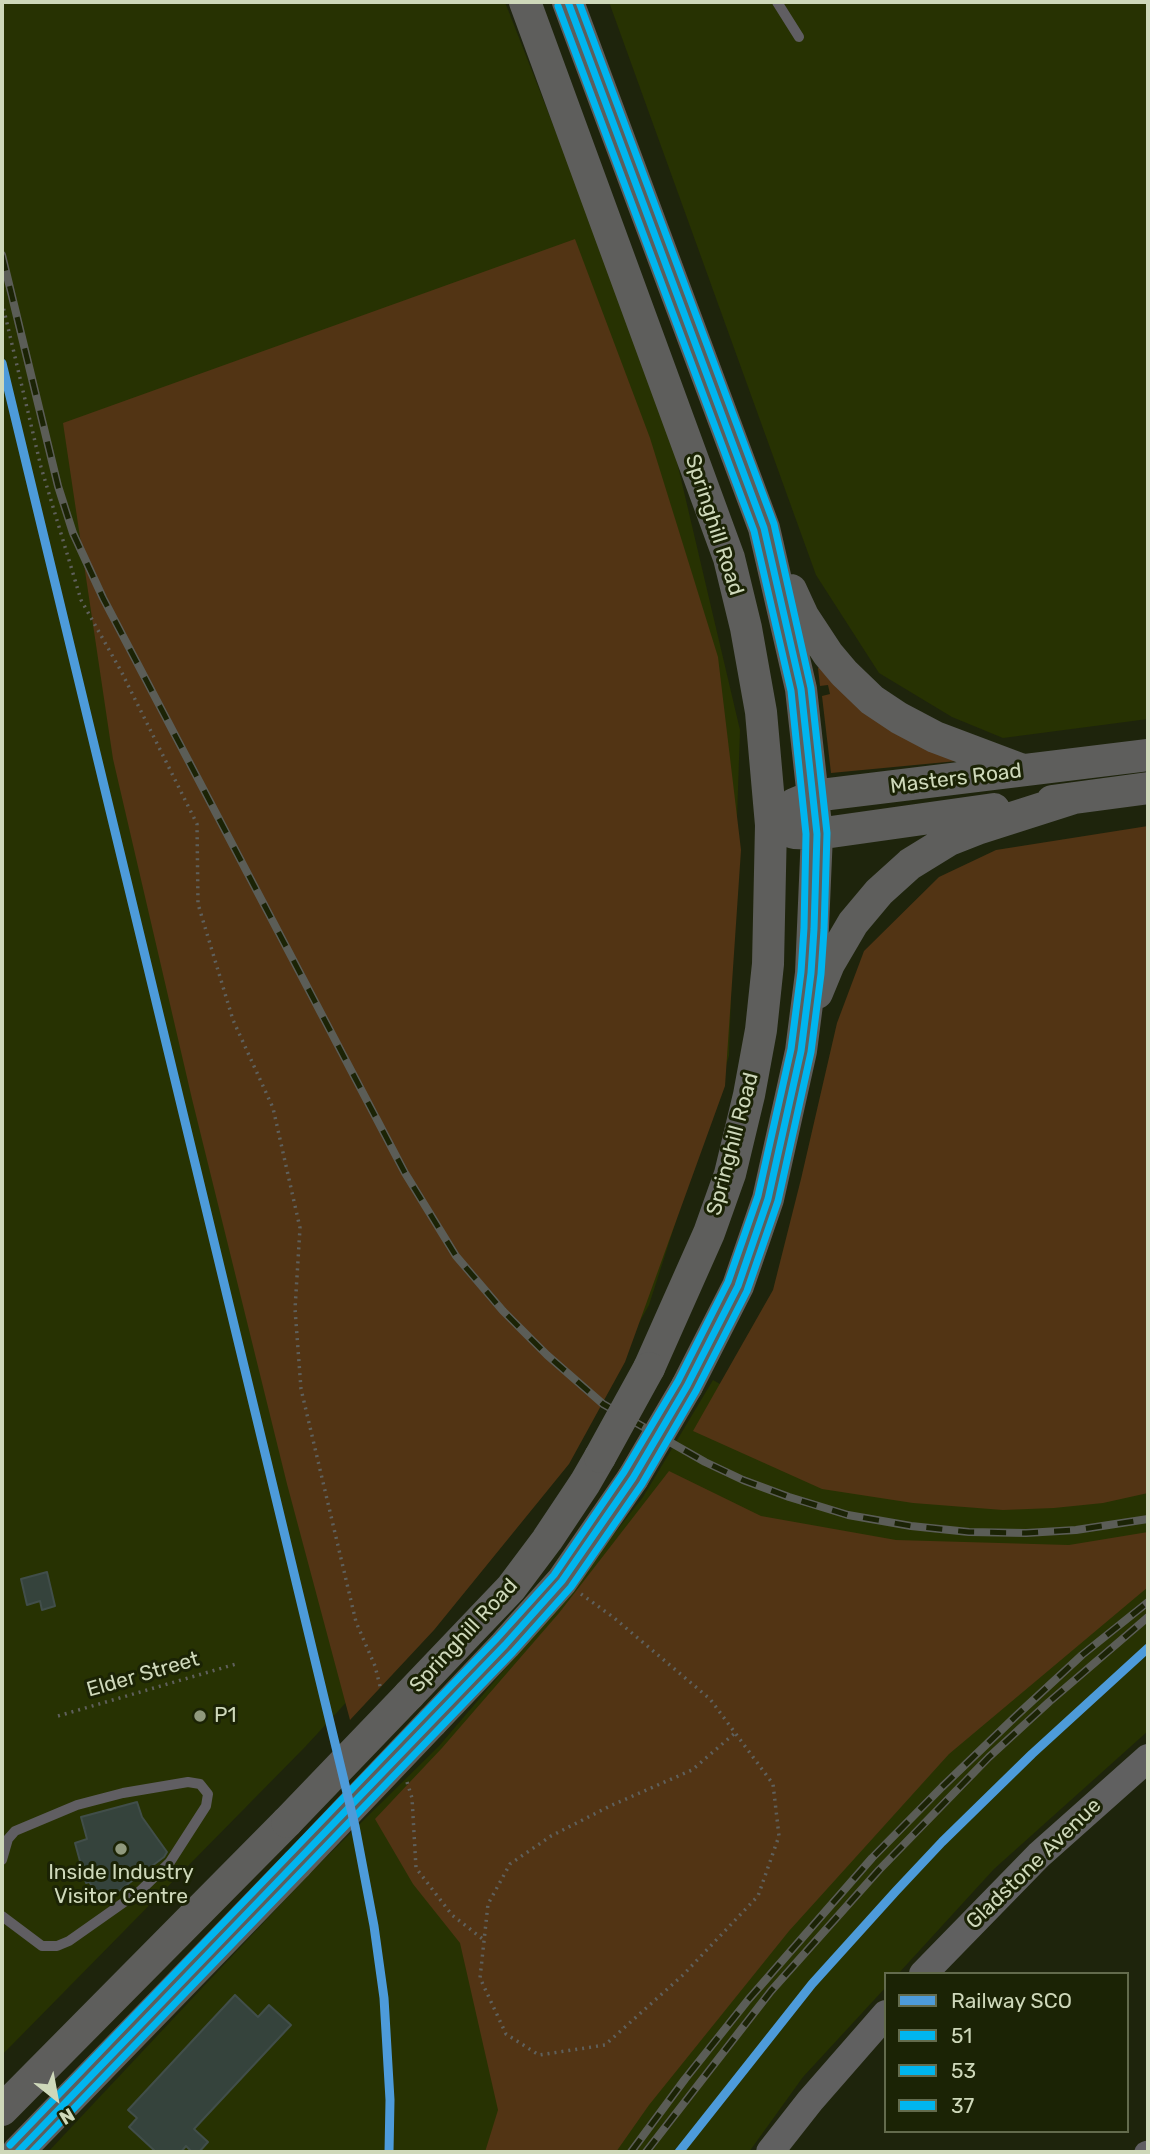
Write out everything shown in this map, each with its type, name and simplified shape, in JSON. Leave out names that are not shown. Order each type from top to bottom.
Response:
[{"type":"main road","name":"Springhill Road","points":[[2,2110],[287,1822],[396,1694],[510,1588],[586,1483],[649,1368],[709,1233],[730,1174],[749,1095],[765,996],[771,823],[760,700],[729,558],[525,2]]},
{"type":"main road","name":"Springhill Road","points":[[18,2152],[297,1864],[505,1645],[562,1581],[633,1478],[687,1386],[738,1286],[768,1199],[802,1051],[811,972],[817,834],[801,689],[764,528],[568,2]]},
{"type":"main road","points":[[764,528],[811,630],[861,691],[891,713],[925,732],[1026,771]]},
{"type":"main road","name":"Masters Road","points":[[1148,755],[813,796],[788,807],[771,823],[794,833],[817,834],[1148,789]]},
{"type":"main road","points":[[802,1051],[818,991],[829,964],[866,907],[895,876],[949,841],[996,822],[1074,798]]},
{"type":"main road","name":"Gladstone Avenue","points":[[925,1972],[1040,1855],[1148,1758]]},
{"type":"main road","points":[[770,2152],[810,2101],[884,2016]]},
{"type":"lane","points":[[777,2],[799,37]]},
{"type":"lane","points":[[2,1860],[8,1839],[15,1830],[77,1805],[123,1793],[188,1782],[200,1784],[207,1791],[206,1806],[170,1862],[140,1891],[78,1936],[62,1945],[42,1946],[2,1916]]},
{"type":"path","points":[[2,302],[41,467],[81,600],[121,671],[197,824],[198,904],[233,1020],[273,1108],[300,1228],[295,1309],[301,1389],[356,1622],[375,1666],[396,1694]]},
{"type":"path","points":[[562,1581],[613,1617],[710,1699],[773,1784],[779,1836],[758,1896],[683,1975],[605,2045],[539,2054],[506,2034],[480,1978],[488,1904],[510,1864],[551,1836],[610,1806],[692,1770],[735,1734]]},
{"type":"path","name":"Elder Street","points":[[58,1716],[236,1664]]},
{"type":"path","points":[[405,1772],[412,1798],[416,1868],[452,1915],[484,1940]]},
{"type":"shaded area","points":[[2,2],[505,2],[665,411],[740,730],[729,1056],[649,1305],[549,1483],[305,1747],[2,2055]]},
{"type":"shaded area","points":[[609,2],[1148,2],[1148,719],[1003,738],[952,717],[879,673],[816,575]]},
{"type":"shaded area","points":[[575,239],[650,438],[718,657],[741,850],[725,1086],[625,1362],[569,1464],[434,1630],[350,1720],[287,1484],[192,1099],[113,759],[63,423]]},
{"type":"shaded area","points":[[822,667],[957,761],[831,773],[822,696],[830,694],[828,685],[820,686],[818,668]]},
{"type":"shaded area","points":[[1148,826],[1148,1493],[1103,1503],[1054,1508],[1003,1510],[913,1503],[822,1489],[693,1431],[773,1290],[837,1023],[864,951],[939,877],[996,850]]},
{"type":"shaded area","points":[[713,1380],[845,1455],[1148,1461],[1148,1731],[994,1869],[900,1972],[884,1972],[884,1989],[803,2077],[749,2152],[48,2152],[311,1872],[439,1746],[544,1623],[643,1497]]},
{"type":"shaded area","points":[[669,1471],[761,1516],[896,1540],[1069,1545],[1148,1532],[1148,1587],[949,1754],[789,1931],[649,2105],[616,2152],[485,2152],[498,2110],[460,1943],[413,1884],[375,1819],[442,1748],[559,1613]]},
{"type":"building","points":[[47,1572],[55,1606],[42,1610],[40,1601],[27,1605],[21,1579]]},
{"type":"building","name":"Inside Industry Visitor Centre","points":[[137,1802],[142,1817],[167,1852],[104,1902],[89,1882],[86,1883],[75,1843],[87,1839],[81,1817]]},
{"type":"building","points":[[235,1995],[258,2017],[269,2005],[291,2025],[194,2129],[208,2142],[199,2152],[192,2152],[186,2146],[181,2152],[156,2152],[129,2127],[137,2118],[128,2110]]},
{"type":"railway","points":[[2,255],[58,486],[73,533],[103,598],[405,1173],[456,1256],[503,1311],[547,1355],[603,1404],[705,1462],[789,1497],[848,1515],[911,1526],[969,1532],[1076,1530],[1148,1519]]},
{"type":"railway","points":[[631,2152],[748,2000],[872,1858],[1016,1716],[1082,1655],[1148,1602]]},
{"type":"railway","points":[[646,2152],[771,1991],[879,1870],[989,1757],[1148,1617]]},
{"type":"rail line","name":"SCO","points":[[2,363],[355,1826],[374,1926],[384,1998],[390,2100],[389,2152]]},
{"type":"rail line","name":"SCO","points":[[679,2152],[812,1984],[896,1891],[1032,1754],[1148,1648]]},
{"type":"transit line","name":"51","points":[[18,2152],[505,1645],[562,1581],[633,1478],[687,1386],[738,1286],[768,1199],[801,1051],[814,929],[817,834],[801,689],[764,528],[568,2]]},
{"type":"transit line","name":"53","points":[[32,2152],[513,1652],[571,1587],[642,1484],[696,1391],[747,1291],[778,1201],[811,1052],[824,930],[827,833],[811,688],[774,524],[579,2]]},
{"type":"transit line","name":"37","points":[[10,2145],[497,1638],[554,1575],[624,1472],[678,1381],[728,1282],[758,1196],[791,1049],[804,928],[806,834],[791,691],[754,531],[558,6]]},
{"type":"place","name":"P1","points":[[200,1716]]},
{"type":"place","name":"Inside Industry Visitor Centre","points":[[121,1849]]}]
